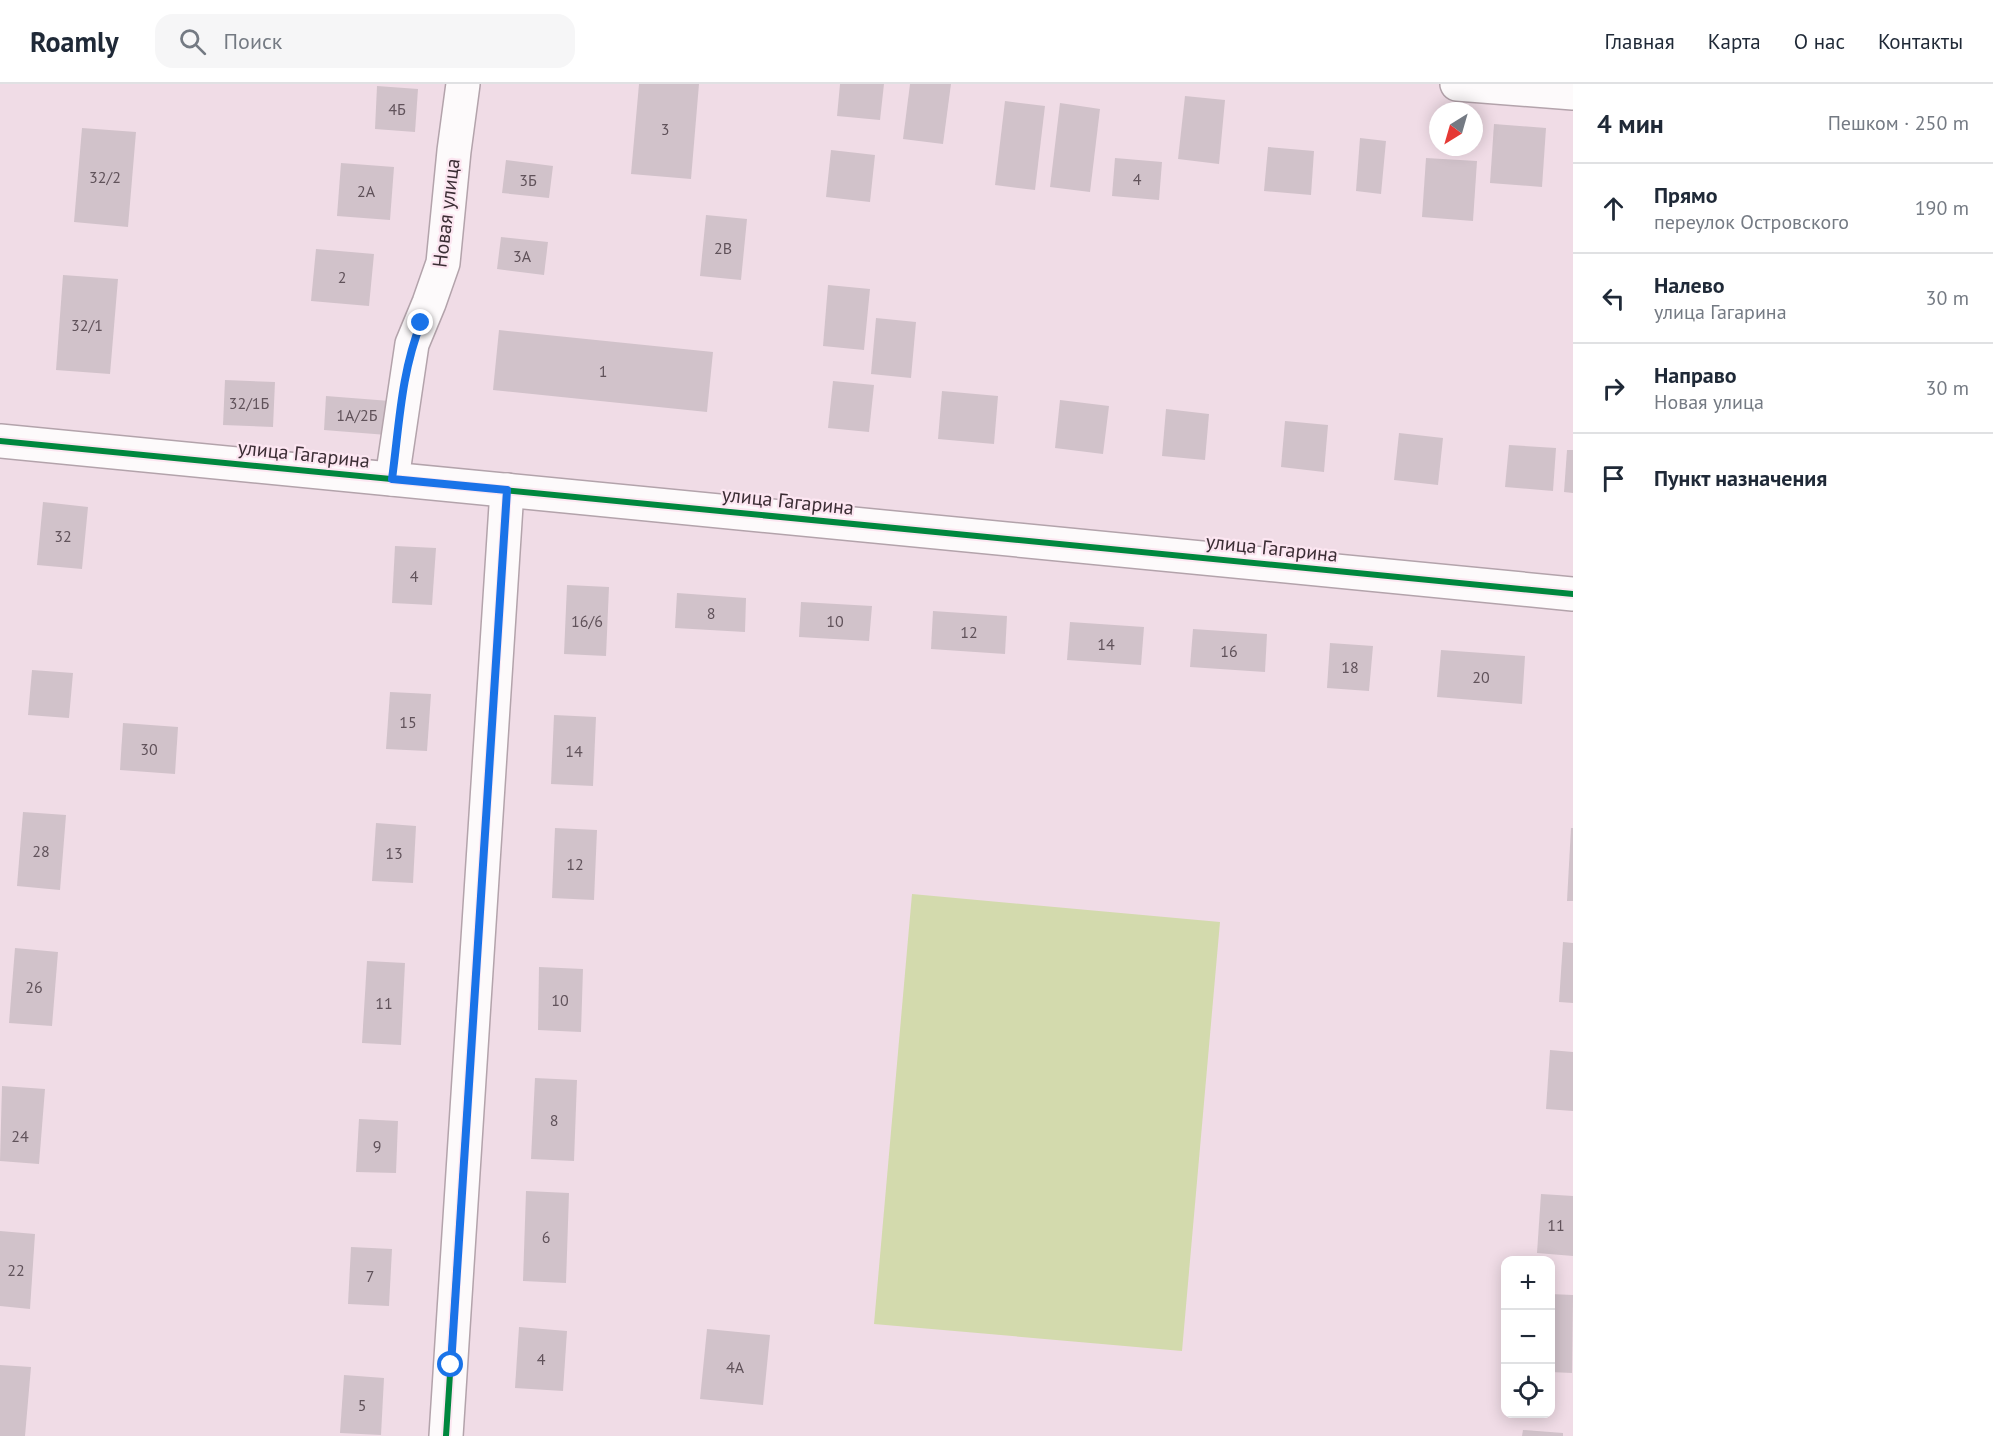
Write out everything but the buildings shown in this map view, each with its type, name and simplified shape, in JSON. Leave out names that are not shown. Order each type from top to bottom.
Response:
[{"type":"street","name":"Новая улица","points":[[392,479],[412,344],[443,263],[463,84]]},
{"type":"street","points":[[1456,84],[1573,93]]},
{"type":"street","name":"улица Гагарина","points":[[0,441],[1573,594]]},
{"type":"street","points":[[446,1436],[507,490]]},
{"type":"green space","points":[[912,894],[1220,922],[1182,1351],[874,1324]]},
{"type":"cycle path","points":[[0,441],[1573,594]]},
{"type":"cycle path","points":[[446,1436],[507,490]]},
{"type":"route","points":[[421,323],[412,344],[405,381],[392,479],[507,490],[451,1365]]}]
